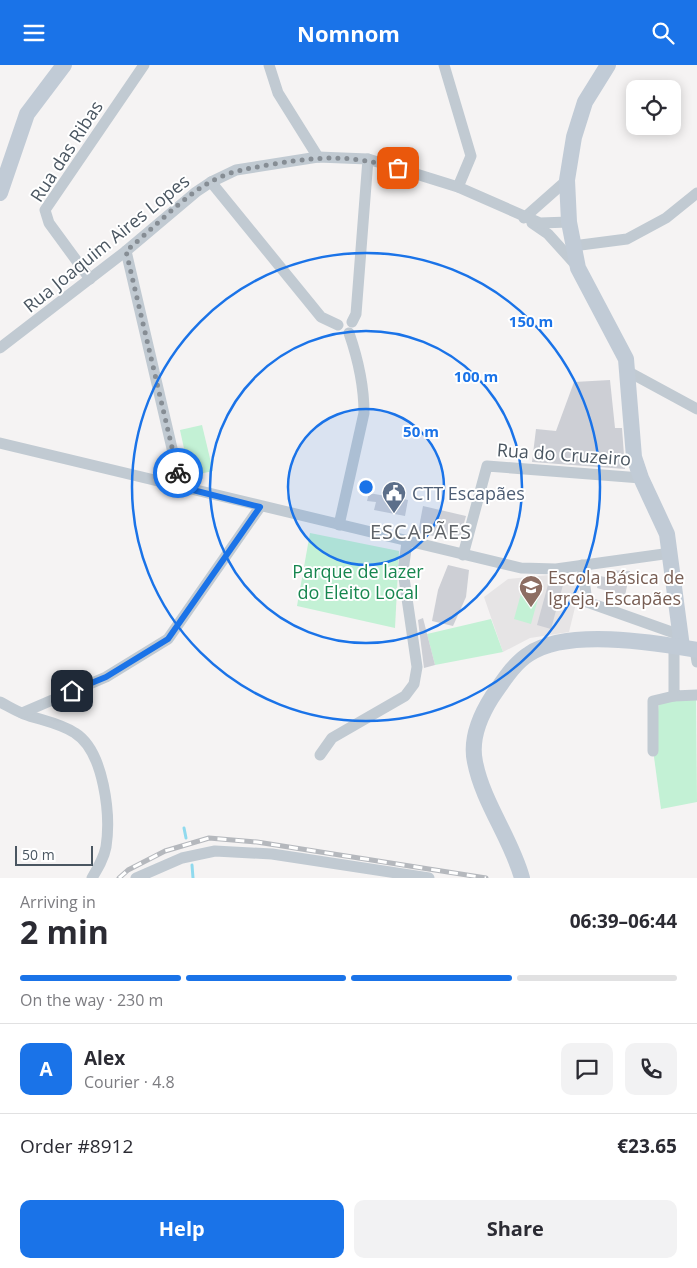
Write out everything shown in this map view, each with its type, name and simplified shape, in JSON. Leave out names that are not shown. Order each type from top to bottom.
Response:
[{"type":"street","points":[[0,193],[27,114],[64,65]]},
{"type":"street","name":"Rua das Ribas","points":[[90,279],[48,223],[45,210],[144,65]]},
{"type":"street","points":[[269,65],[278,93],[318,157]]},
{"type":"street","points":[[444,65],[471,156],[458,187]]},
{"type":"street","points":[[608,65],[585,102],[574,137],[567,180],[569,222],[578,268],[598,309],[616,336],[626,359],[634,457],[641,478],[667,534],[687,648],[674,696]]},
{"type":"street","name":"Rua Joaquim Aires Lopes","points":[[0,348],[126,251],[211,182],[236,170],[318,157],[368,159],[458,187],[524,218]]},
{"type":"street","points":[[351,328],[356,314],[368,159]]},
{"type":"street","points":[[524,218],[567,180]]},
{"type":"street","points":[[211,182],[321,317],[338,325],[345,319],[351,328],[364,398],[364,413],[340,525]]},
{"type":"street","points":[[573,246],[627,239],[666,218],[697,193]]},
{"type":"street","points":[[524,218],[540,223],[569,222]]},
{"type":"street","points":[[524,218],[548,234],[578,268]]},
{"type":"street","points":[[126,251],[181,487]]},
{"type":"street","points":[[627,371],[697,409]]},
{"type":"street","points":[[0,443],[260,507],[521,568],[556,569],[671,553]]},
{"type":"street","name":"Rua do Cruzeiro","points":[[463,555],[487,466],[641,478]]},
{"type":"street","points":[[22,713],[106,677],[168,639],[260,507]]},
{"type":"street","points":[[320,755],[332,738],[405,696],[414,684],[417,667],[404,571],[407,542]]},
{"type":"street","points":[[582,565],[587,602],[687,648]]},
{"type":"street","points":[[522,878],[475,761],[476,730],[490,701],[503,681],[528,654],[555,642],[586,638],[687,648]]},
{"type":"street","points":[[653,751],[652,701],[674,696],[697,695]]},
{"type":"street","points":[[0,702],[22,713],[75,733],[93,754],[102,777],[107,809],[106,846],[102,862],[92,878]]},
{"type":"street","points":[[136,878],[182,858],[225,851],[281,855],[429,878]]},
{"type":"shaded area","name":"Escola Básica de Igreja, Escapães","points":[[559,574],[574,582],[579,591],[569,632],[530,638],[503,652],[484,597],[508,579]]},
{"type":"green space","points":[[202,425],[213,471],[190,476],[180,430]]},
{"type":"green space","name":"Parque de lazer do Eleito Local","points":[[310,533],[399,551],[395,628],[297,606]]},
{"type":"green space","points":[[522,590],[539,595],[531,624],[514,619]]},
{"type":"green space","points":[[491,619],[503,652],[435,665],[427,634]]},
{"type":"green space","points":[[696,699],[697,802],[661,809],[654,757],[659,700]]},
{"type":"building","points":[[610,380],[615,428],[622,428],[625,469],[532,462],[536,429],[556,431],[574,382]]},
{"type":"building","points":[[369,493],[408,500],[405,516],[374,510],[376,502],[367,501]]},
{"type":"building","points":[[423,506],[466,516],[459,541],[418,533]]},
{"type":"building","points":[[448,565],[469,570],[466,597],[453,626],[432,621],[438,590]]},
{"type":"building","points":[[605,570],[630,571],[625,596],[597,588],[600,576],[605,577]]},
{"type":"building","name":"Escola Básica de Igreja, Escapães","points":[[549,581],[563,585],[551,629],[537,625]]},
{"type":"building","points":[[423,618],[435,665],[424,668],[418,620]]},
{"type":"waterway","points":[[184,828],[186,838]]},
{"type":"waterway","points":[[192,865],[193,878]]},
{"type":"railway","points":[[119,878],[128,870],[165,851],[209,838],[257,842],[486,878]]},
{"type":"way so far","points":[[178,473],[126,251],[196,193],[211,182],[236,170],[318,157],[368,159],[398,168]]},
{"type":"place","name":"CTT Escapães","points":[[394,514]]},
{"type":"place","name":"Escola Básica de Igreja, Escapães","points":[[531,608]]},
{"type":"district","name":"ESCAPÃES","points":[[421,531]]},
{"type":"route","points":[[72,691],[106,677],[168,639],[260,507],[181,487],[178,473]]}]
